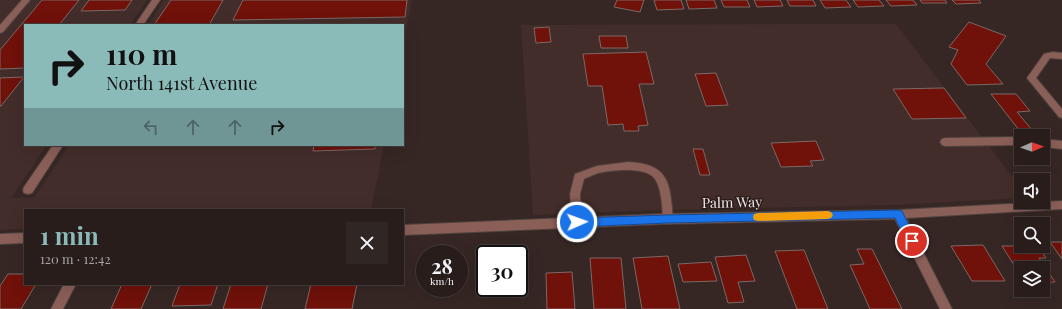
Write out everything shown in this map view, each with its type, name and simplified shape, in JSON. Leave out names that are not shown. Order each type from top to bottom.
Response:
[{"type":"street","points":[[0,30],[26,0]]},
{"type":"street","points":[[140,24],[156,0]]},
{"type":"street","points":[[1062,56],[1047,56],[1031,78],[1062,115]]},
{"type":"street","points":[[945,142],[1014,141]]},
{"type":"street","points":[[1050,144],[1062,145]]},
{"type":"street","points":[[28,190],[57,146]]},
{"type":"street","points":[[577,222],[575,194],[579,177],[599,169],[644,167],[655,172],[665,191],[668,219]]},
{"type":"street","name":"Palm Way","points":[[404,230],[668,219],[898,214],[1062,205]]},
{"type":"street","points":[[898,214],[946,309]]},
{"type":"street","points":[[0,239],[24,238]]},
{"type":"street","points":[[57,309],[69,285]]},
{"type":"shaded area","points":[[0,0],[147,0],[131,24],[24,24],[24,146],[46,146],[11,198],[34,198],[68,146],[384,146],[371,209],[24,209],[24,229],[0,230]]},
{"type":"shaded area","points":[[164,0],[412,0],[404,40],[404,24],[149,24]]},
{"type":"shaded area","points":[[896,24],[1014,179],[1014,198],[894,205],[660,210],[533,215],[521,25]]},
{"type":"building","points":[[42,0],[79,0],[60,24],[24,24],[24,68],[0,69],[0,50]]},
{"type":"building","points":[[89,0],[132,0],[125,10],[81,11]]},
{"type":"building","points":[[171,0],[223,0],[210,24],[155,24]]},
{"type":"building","points":[[243,0],[407,0],[405,17],[233,20]]},
{"type":"building","points":[[617,0],[644,0],[640,12],[614,7]]},
{"type":"building","points":[[654,0],[681,0],[684,9],[657,10]]},
{"type":"building","points":[[686,0],[714,0],[717,8],[689,9]]},
{"type":"building","points":[[721,0],[747,0],[750,7],[724,7]]},
{"type":"building","points":[[754,0],[780,0],[783,6],[757,7]]},
{"type":"building","points":[[787,0],[813,0],[816,6],[790,6]]},
{"type":"building","points":[[820,0],[846,0],[851,7],[825,8]]},
{"type":"building","points":[[853,0],[879,0],[884,6],[858,7]]},
{"type":"building","points":[[886,0],[913,0],[917,5],[891,6]]},
{"type":"building","points":[[920,0],[945,0],[947,3],[922,3]]},
{"type":"building","points":[[952,0],[979,0],[981,3],[956,4]]},
{"type":"building","points":[[969,22],[1006,36],[986,64],[1003,84],[967,85],[951,64],[958,50],[949,47]]},
{"type":"building","points":[[549,27],[551,42],[536,43],[534,28]]},
{"type":"building","points":[[599,36],[626,36],[628,48],[601,48]]},
{"type":"building","points":[[646,52],[654,84],[639,84],[648,125],[638,126],[639,131],[624,131],[623,124],[608,125],[602,86],[588,86],[583,54]]},
{"type":"building","points":[[716,73],[728,105],[706,106],[695,74]]},
{"type":"building","points":[[24,77],[1,106],[0,106],[0,78]]},
{"type":"building","points":[[944,88],[966,118],[912,119],[893,89]]},
{"type":"building","points":[[991,94],[1016,94],[1030,111],[1017,112],[1031,129],[1018,129]]},
{"type":"building","points":[[816,141],[824,160],[810,161],[813,166],[781,167],[771,143]]},
{"type":"building","points":[[314,146],[375,146],[375,149],[313,151]]},
{"type":"building","points":[[693,149],[703,149],[710,175],[700,175]]},
{"type":"building","points":[[1050,242],[1062,242],[1062,259]]},
{"type":"building","points":[[983,245],[1005,281],[972,281],[951,246]]},
{"type":"building","points":[[1002,246],[1014,246],[1014,253],[1043,253],[1046,258],[1039,258],[1041,261],[1014,261],[1014,265]]},
{"type":"building","points":[[857,249],[872,249],[902,309],[870,309],[850,265],[864,264]]},
{"type":"building","points":[[804,250],[828,309],[797,309],[775,251]]},
{"type":"building","points":[[746,255],[755,281],[738,282],[744,302],[728,303],[715,257]]},
{"type":"building","points":[[668,256],[680,309],[642,309],[633,258]]},
{"type":"building","points":[[590,258],[621,258],[626,309],[594,309]]},
{"type":"building","points":[[711,262],[717,281],[683,282],[678,264]]},
{"type":"building","points":[[572,272],[575,309],[547,309],[546,273]]},
{"type":"building","points":[[8,274],[24,274],[24,285],[35,285],[21,309],[0,309],[0,286]]},
{"type":"building","points":[[1050,274],[1055,282],[1050,282]]},
{"type":"building","points":[[122,285],[152,285],[141,309],[111,309]]},
{"type":"building","points":[[180,285],[218,285],[211,305],[172,306]]},
{"type":"building","points":[[231,285],[268,285],[261,309],[223,309]]},
{"type":"building","points":[[311,285],[357,285],[352,309],[305,309]]},
{"type":"slow traffic","points":[[758,217],[828,215]]},
{"type":"route","points":[[577,222],[898,214],[912,241]]}]
